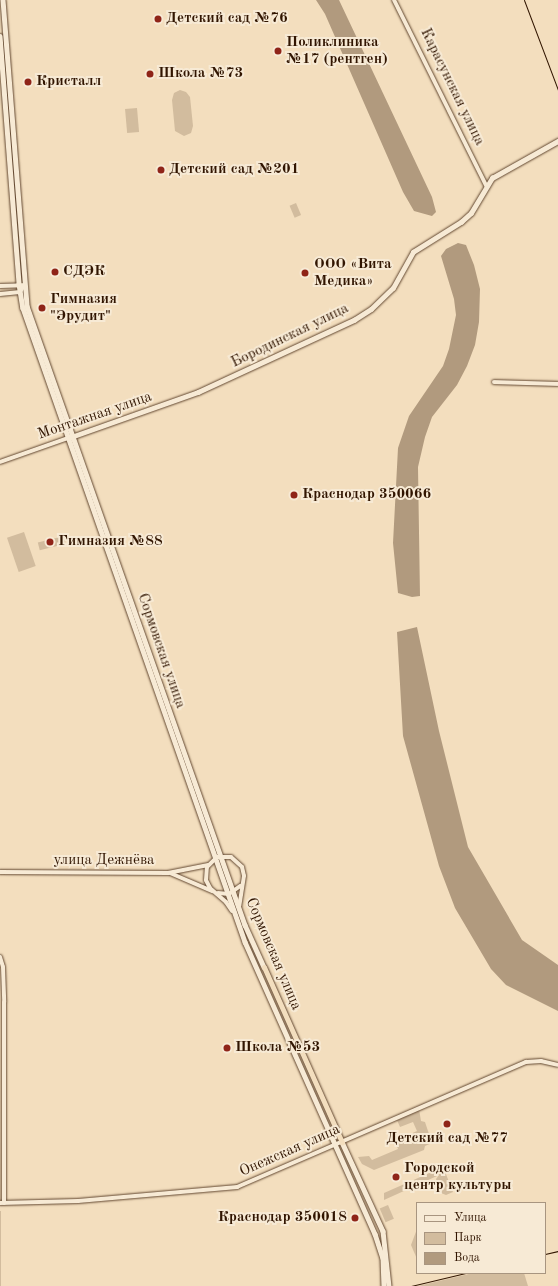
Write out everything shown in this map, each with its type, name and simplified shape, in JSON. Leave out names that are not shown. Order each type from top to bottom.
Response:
[{"type":"highway","name":"Сормовская улица","points":[[264,967],[342,1142]]},
{"type":"main road","name":"Сормовская улица","points":[[2,0],[22,285],[20,292],[219,857],[240,926],[375,1234],[382,1258],[384,1286]]},
{"type":"main road","name":"Сормовская улица","points":[[0,36],[22,285],[27,306],[70,437]]},
{"type":"main road","points":[[486,185],[496,176],[558,141]]},
{"type":"main road","name":"Бородинская улица","points":[[198,392],[322,336],[371,309],[393,288],[413,252],[461,222],[478,204],[486,185]]},
{"type":"main road","name":"Монтажная улица","points":[[70,437],[198,392]]},
{"type":"main road","name":"Сормовская улица","points":[[231,893],[264,967]]},
{"type":"main road","name":"Сормовская улица","points":[[342,1142],[383,1231],[389,1286]]},
{"type":"street","name":"Карасунская улица","points":[[394,0],[486,185]]},
{"type":"street","points":[[0,286],[22,285]]},
{"type":"street","points":[[0,294],[20,292]]},
{"type":"street","points":[[494,382],[558,384]]},
{"type":"street","name":"Монтажная улица","points":[[0,462],[70,437]]},
{"type":"street","points":[[239,908],[241,886],[244,876],[241,865],[231,857],[219,857],[208,865],[206,880],[230,907],[240,926]]},
{"type":"street","name":"улица Дежнёва","points":[[0,872],[168,873],[208,865]]},
{"type":"street","points":[[168,873],[216,892],[231,893],[241,886]]},
{"type":"street","points":[[0,956],[3,967],[4,1002],[2,1203]]},
{"type":"street","name":"Онежская улица","points":[[2,1203],[91,1200],[237,1187],[526,1062],[541,1061],[558,1065]]},
{"type":"green space","points":[[180,90],[186,92],[190,97],[193,126],[191,133],[184,136],[175,131],[172,100],[174,93]]},
{"type":"green space","points":[[137,108],[139,132],[127,133],[125,109]]},
{"type":"green space","points":[[296,203],[301,215],[295,218],[290,206]]},
{"type":"green space","points":[[24,532],[36,566],[19,572],[7,538]]},
{"type":"green space","points":[[64,536],[66,544],[40,550],[38,543]]},
{"type":"green space","points":[[0,1033],[1,1200],[0,1200]]},
{"type":"green space","points":[[419,1109],[421,1121],[425,1122],[432,1143],[425,1146],[424,1150],[374,1170],[362,1164],[358,1157],[369,1156],[372,1160],[398,1149],[395,1142],[397,1140],[417,1131],[413,1122],[400,1127],[397,1120]]},
{"type":"green space","points":[[438,1163],[442,1164],[453,1192],[446,1195],[441,1193],[436,1179],[439,1175],[433,1165]]},
{"type":"green space","points":[[434,1171],[437,1176],[384,1200],[384,1193]]},
{"type":"green space","points":[[388,1205],[394,1219],[386,1222],[380,1209]]},
{"type":"green space","points":[[0,1211],[1,1286],[0,1286]]},
{"type":"green space","points":[[416,1232],[416,1257],[411,1245]]},
{"type":"green space","points":[[469,1274],[524,1274],[528,1286],[418,1286]]},
{"type":"water","points":[[316,0],[339,0],[432,197],[436,212],[432,216],[414,211],[403,192],[325,14]]},
{"type":"water","points":[[458,243],[466,245],[474,265],[480,289],[479,322],[475,345],[467,366],[457,385],[432,417],[425,437],[418,467],[420,596],[412,597],[398,593],[393,543],[398,448],[409,416],[443,366],[449,349],[456,315],[454,299],[441,256],[446,249]]},
{"type":"water","points":[[417,627],[439,731],[468,847],[522,940],[558,965],[558,1011],[506,985],[491,969],[455,908],[439,866],[403,736],[397,632]]},
{"type":"tram line","points":[[524,0],[558,90]]},
{"type":"tram line","points":[[546,1254],[558,1251]]},
{"type":"tram line","points":[[411,1286],[461,1274]]},
{"type":"place","name":"Детский сад №76","points":[[158,19]]},
{"type":"place","name":"Поликлиника №17 (рентген)","points":[[278,51]]},
{"type":"place","name":"Школа №73","points":[[150,74]]},
{"type":"place","name":"Кристалл","points":[[28,82]]},
{"type":"place","name":"Детский сад №201","points":[[161,170]]},
{"type":"place","name":"СДЭК","points":[[55,272]]},
{"type":"place","name":"ООО «Вита Медика»","points":[[305,273]]},
{"type":"place","name":"Гимназия \"Эрудит\"","points":[[42,308]]},
{"type":"place","name":"Краснодар 350066","points":[[294,495]]},
{"type":"place","name":"Гимназия №88","points":[[50,542]]},
{"type":"place","name":"Школа №53","points":[[227,1048]]},
{"type":"place","name":"Детский сад №77","points":[[447,1124]]},
{"type":"place","name":"Городской центр культуры","points":[[396,1177]]},
{"type":"place","name":"Краснодар 350018","points":[[355,1218]]}]
